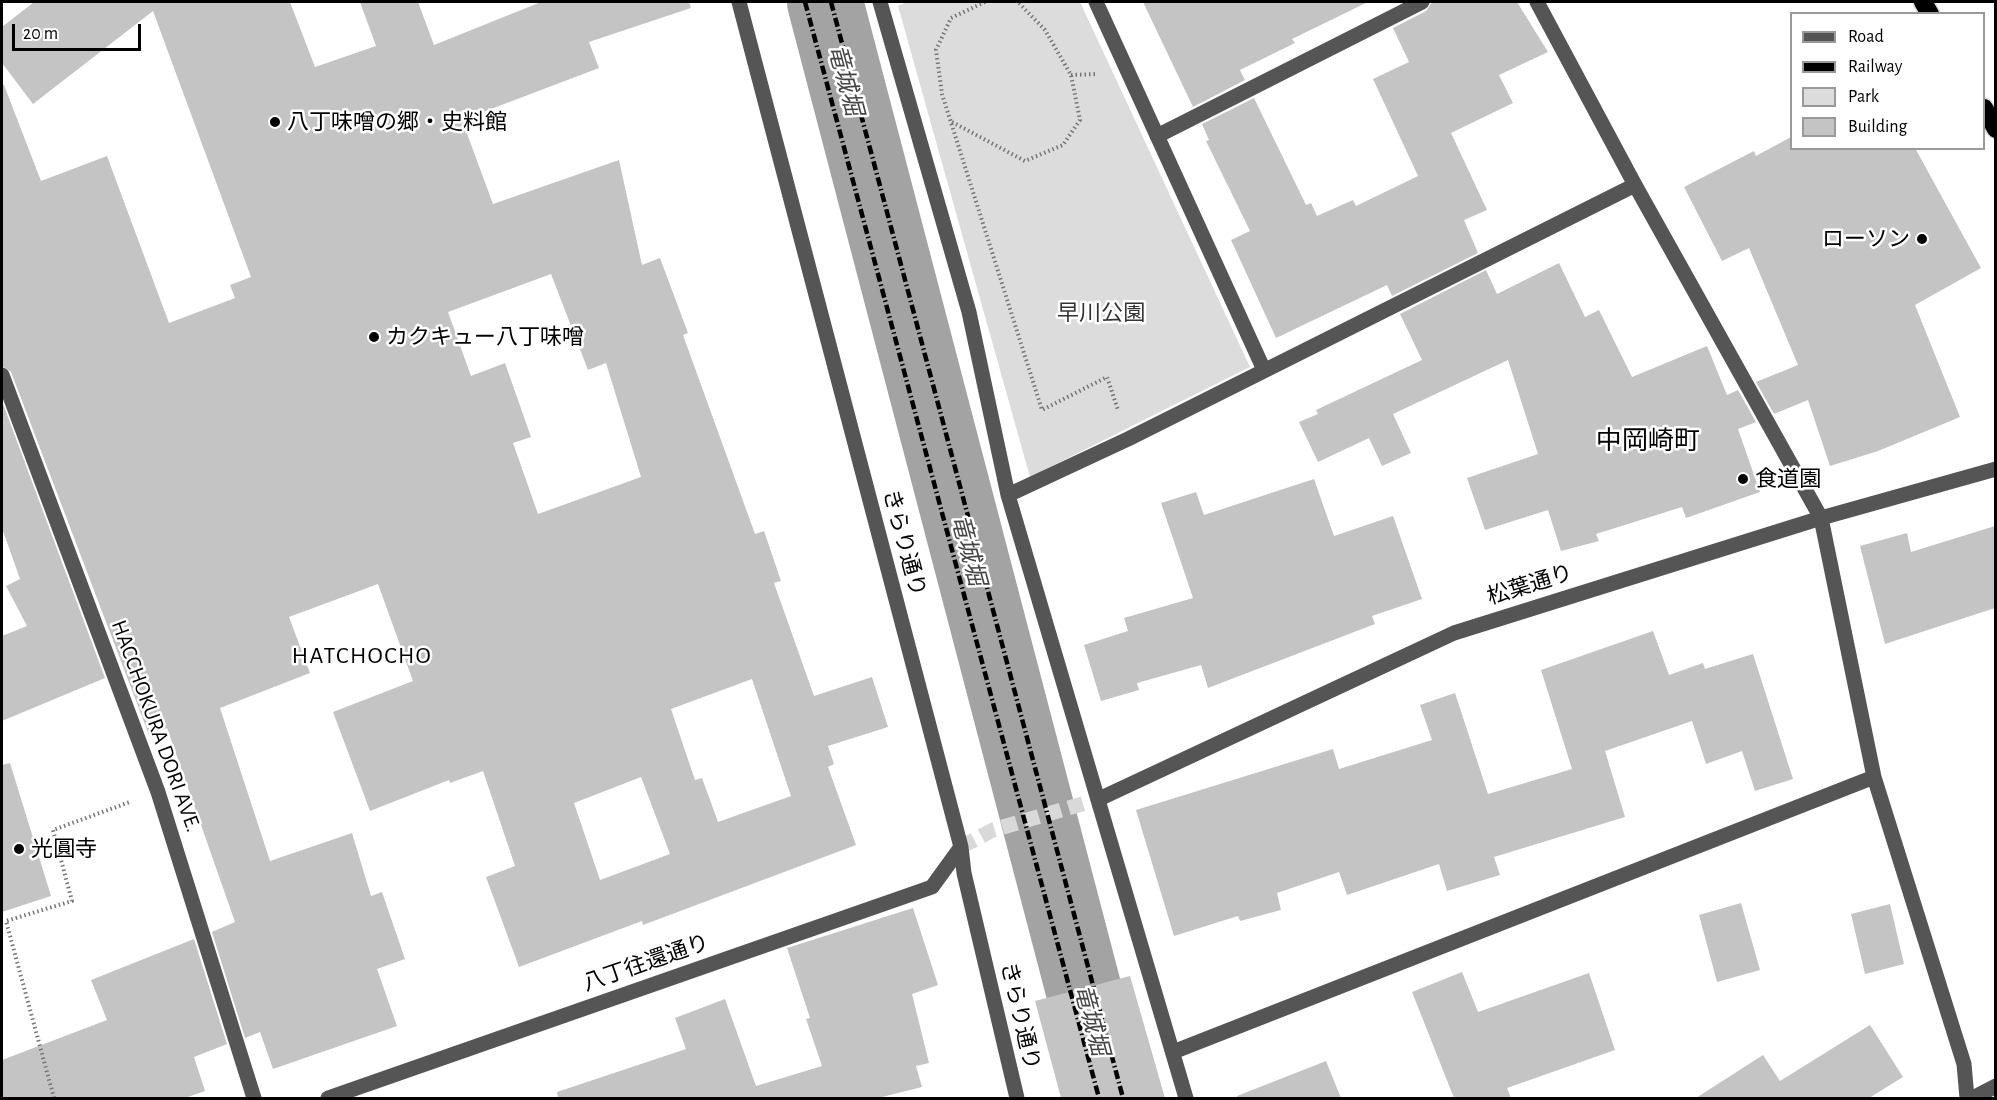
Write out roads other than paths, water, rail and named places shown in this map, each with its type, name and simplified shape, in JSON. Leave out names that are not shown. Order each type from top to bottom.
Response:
[{"type":"highway","points":[[1985,112],[1995,129]]},
{"type":"street","name":"きらり通り","points":[[739,2],[961,847],[964,873],[1017,1098]]},
{"type":"street","points":[[880,2],[969,312],[1008,495],[1186,1098]]},
{"type":"street","points":[[1096,2],[1264,370]]},
{"type":"street","points":[[1157,136],[1422,2]]},
{"type":"street","points":[[1537,2],[1635,185],[1821,518],[1874,777],[1964,1064],[1967,1098]]},
{"type":"street","points":[[1008,495],[1128,439],[1635,185]]},
{"type":"street","name":"HACCHOKURA DORI AVE.","points":[[2,375],[158,792],[254,1098]]},
{"type":"street","name":"松葉通り","points":[[1099,799],[1454,633],[1821,518],[1995,469]]},
{"type":"street","points":[[1173,1052],[1874,777]]},
{"type":"street","name":"八丁往還通り","points":[[328,1098],[932,887],[961,847]]},
{"type":"street","points":[[1973,1098],[1995,1086]]},
{"type":"waterway","name":"竜城堀","points":[[825,2],[1112,1098]]},
{"type":"tunnel","points":[[961,847],[993,830],[1099,799]]},
{"type":"railway","points":[[805,2],[1099,1098]]},
{"type":"railway","points":[[831,2],[1123,1098]]},
{"type":"place","name":"八丁味噌の郷・史料館","points":[[275,122]]},
{"type":"place","name":"ローソン","points":[[1922,239]]},
{"type":"place","name":"カクキュー八丁味噌","points":[[374,337]]},
{"type":"place","name":"食道園","points":[[1743,479]]},
{"type":"place","name":"光圓寺","points":[[19,849]]},
{"type":"district","name":"中岡崎町","points":[[1648,441]]},
{"type":"district","name":"HATCHOCHO","points":[[362,656]]},
{"type":"park label","name":"早川公園","points":[[1101,313]]}]
